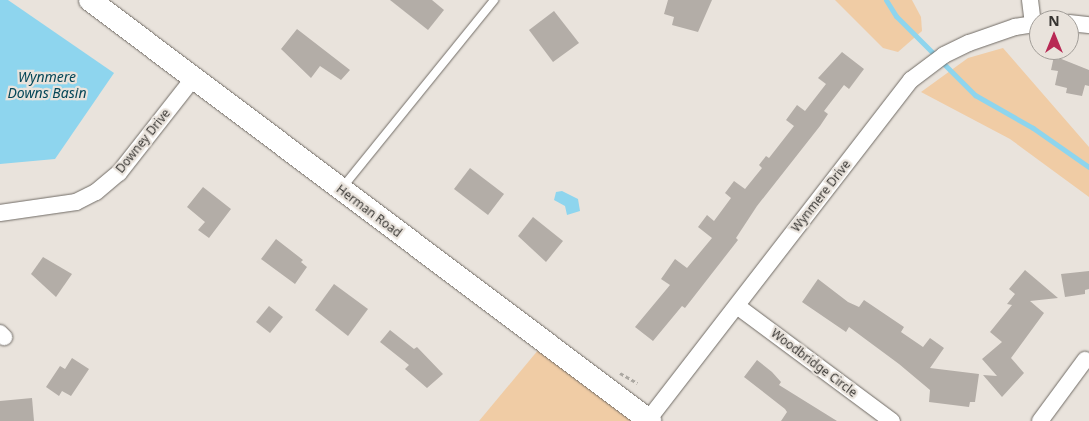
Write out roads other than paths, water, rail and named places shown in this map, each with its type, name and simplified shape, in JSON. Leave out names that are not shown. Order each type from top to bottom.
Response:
[{"type":"street","name":"Herman Road","points":[[90,0],[192,80],[649,420]]},
{"type":"street","name":"Wynmere Drive","points":[[649,420],[906,86],[938,58],[982,38],[1029,25]]},
{"type":"street","name":"Downey Drive","points":[[0,213],[76,202],[96,192],[119,173],[192,80]]},
{"type":"street","name":"Woodbridge Circle","points":[[737,306],[892,421]]},
{"type":"street","points":[[1040,421],[1085,360]]},
{"type":"lane","points":[[341,190],[494,0]]},
{"type":"water","name":"Wynmere Downs Basin","points":[[0,0],[8,0],[114,73],[55,159],[0,164]]},
{"type":"water","points":[[562,191],[578,199],[580,211],[567,215],[565,206],[554,200],[556,192]]},
{"type":"waterway","points":[[886,0],[896,16],[975,95],[1033,128],[1089,167]]}]
